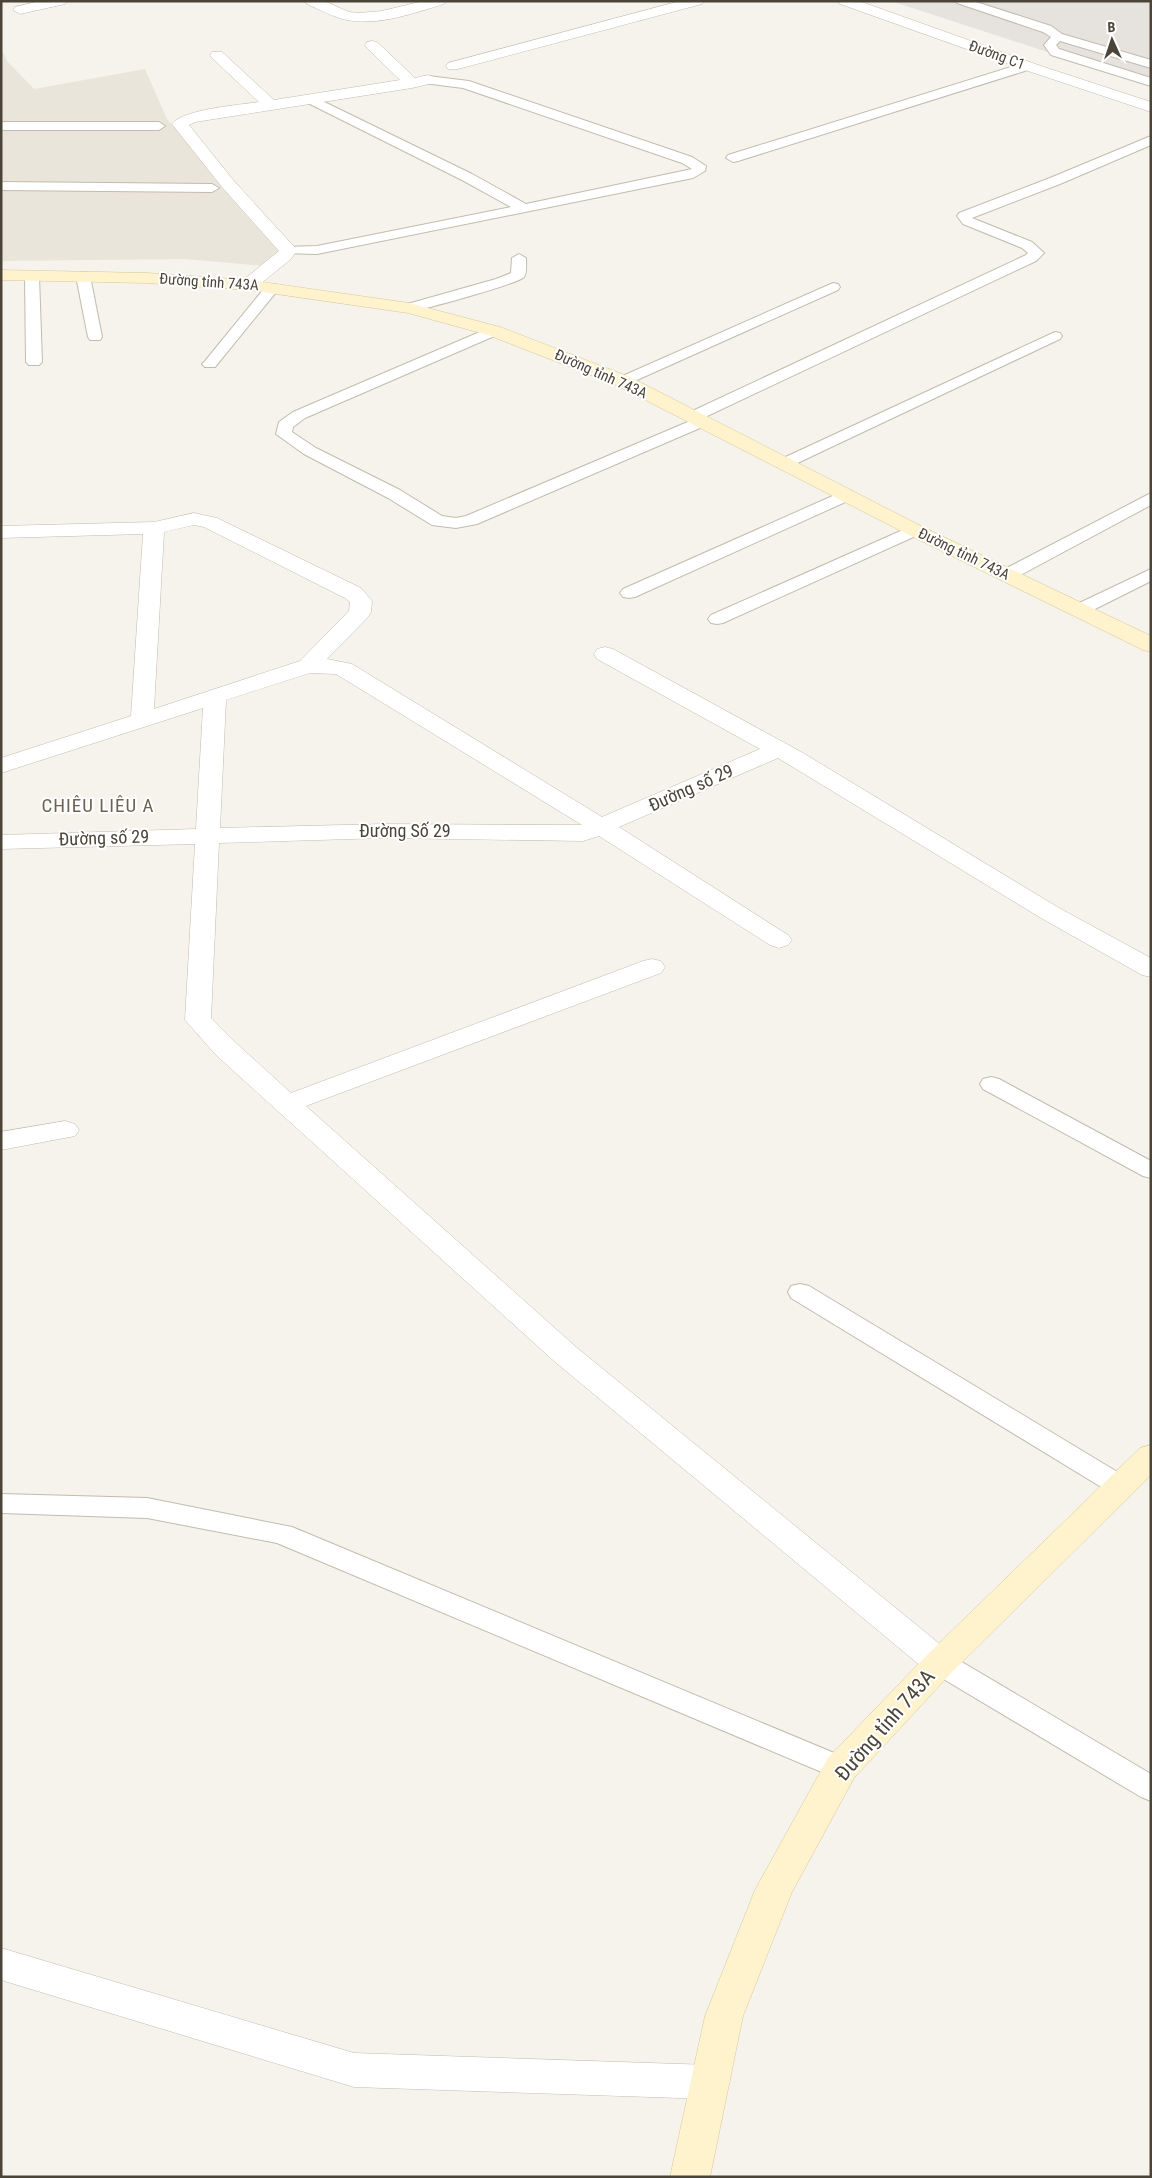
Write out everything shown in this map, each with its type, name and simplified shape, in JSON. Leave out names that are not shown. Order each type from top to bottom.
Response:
[{"type":"main road","name":"Đường tỉnh 743A","points":[[1,275],[156,278],[248,285],[410,308],[494,331],[623,381],[914,530],[1151,645]]},
{"type":"main road","name":"Đường tỉnh 743A","points":[[690,2177],[724,2016],[774,1890],[841,1768],[940,1663],[1151,1456]]},
{"type":"street","points":[[20,10],[60,1]]},
{"type":"street","points":[[312,1],[347,16],[364,17],[387,15],[438,1]]},
{"type":"street","points":[[453,66],[697,1]]},
{"type":"street","name":"Đường C1","points":[[845,1],[1027,66],[1151,107]]},
{"type":"street","points":[[372,45],[412,84]]},
{"type":"street","points":[[217,55],[272,106]]},
{"type":"street","points":[[248,285],[285,255],[288,250],[228,184],[180,124],[191,118],[428,80]]},
{"type":"street","points":[[206,100],[215,114]]},
{"type":"street","points":[[1,532],[154,528],[194,519],[210,522],[357,597],[361,601],[360,612],[308,666]]},
{"type":"street","points":[[142,721],[154,528]]},
{"type":"street","points":[[605,654],[779,749],[1050,913],[1151,969]]},
{"type":"street","points":[[1,766],[308,666],[331,666],[344,669],[602,827],[779,940]]},
{"type":"street","points":[[215,695],[198,1020],[226,1049],[565,1354],[940,1663]]},
{"type":"street","name":"Đường số 29","points":[[602,827],[779,749]]},
{"type":"street","name":"Đường Số 29","points":[[208,835],[454,831],[570,835],[583,834],[602,827]]},
{"type":"street","name":"Đường số 29","points":[[1,842],[208,835]]},
{"type":"street","points":[[288,1104],[652,966]]},
{"type":"street","points":[[1,1141],[65,1130]]},
{"type":"street","points":[[1,1964],[354,2070],[710,2082]]},
{"type":"lane","points":[[961,1],[1047,29],[1058,37],[1151,64]]},
{"type":"lane","points":[[1058,37],[1050,45],[1055,52],[1151,82]]},
{"type":"lane","points":[[733,158],[1027,66]]},
{"type":"lane","points":[[288,250],[317,250],[693,174],[698,171],[699,166],[687,160],[465,84],[428,80]]},
{"type":"lane","points":[[310,99],[467,177],[524,209]]},
{"type":"lane","points":[[1,126],[159,126]]},
{"type":"lane","points":[[494,331],[299,415],[285,425],[284,434],[310,451],[394,494],[438,521],[456,523],[471,520],[697,420],[1031,258],[1037,253],[1027,245],[968,221],[964,216],[1151,140]]},
{"type":"lane","points":[[1,186],[212,188]]},
{"type":"lane","points":[[410,308],[501,282],[518,275],[519,258]]},
{"type":"lane","points":[[32,276],[34,362]]},
{"type":"lane","points":[[83,276],[95,337]]},
{"type":"lane","points":[[623,381],[833,287]]},
{"type":"lane","points":[[210,364],[272,288]]},
{"type":"lane","points":[[784,464],[1055,336]]},
{"type":"lane","points":[[629,593],[846,495]]},
{"type":"lane","points":[[1007,575],[1151,498]]},
{"type":"lane","points":[[717,620],[914,530]]},
{"type":"lane","points":[[1079,610],[1151,574]]},
{"type":"lane","points":[[991,1084],[1151,1171]]},
{"type":"lane","points":[[800,1292],[1120,1486]]},
{"type":"lane","points":[[1,1503],[147,1508],[282,1534],[841,1768]]},
{"type":"lane","points":[[940,1663],[1151,1789]]},
{"type":"shaded area","points":[[891,1],[1151,1],[1151,86]]},
{"type":"shaded area","points":[[1,49],[8,62],[34,89],[145,69],[167,119],[282,252],[266,266],[185,259],[1,261]]},
{"type":"district","name":"CHIÊU LIÊU A","points":[[98,805]]}]
